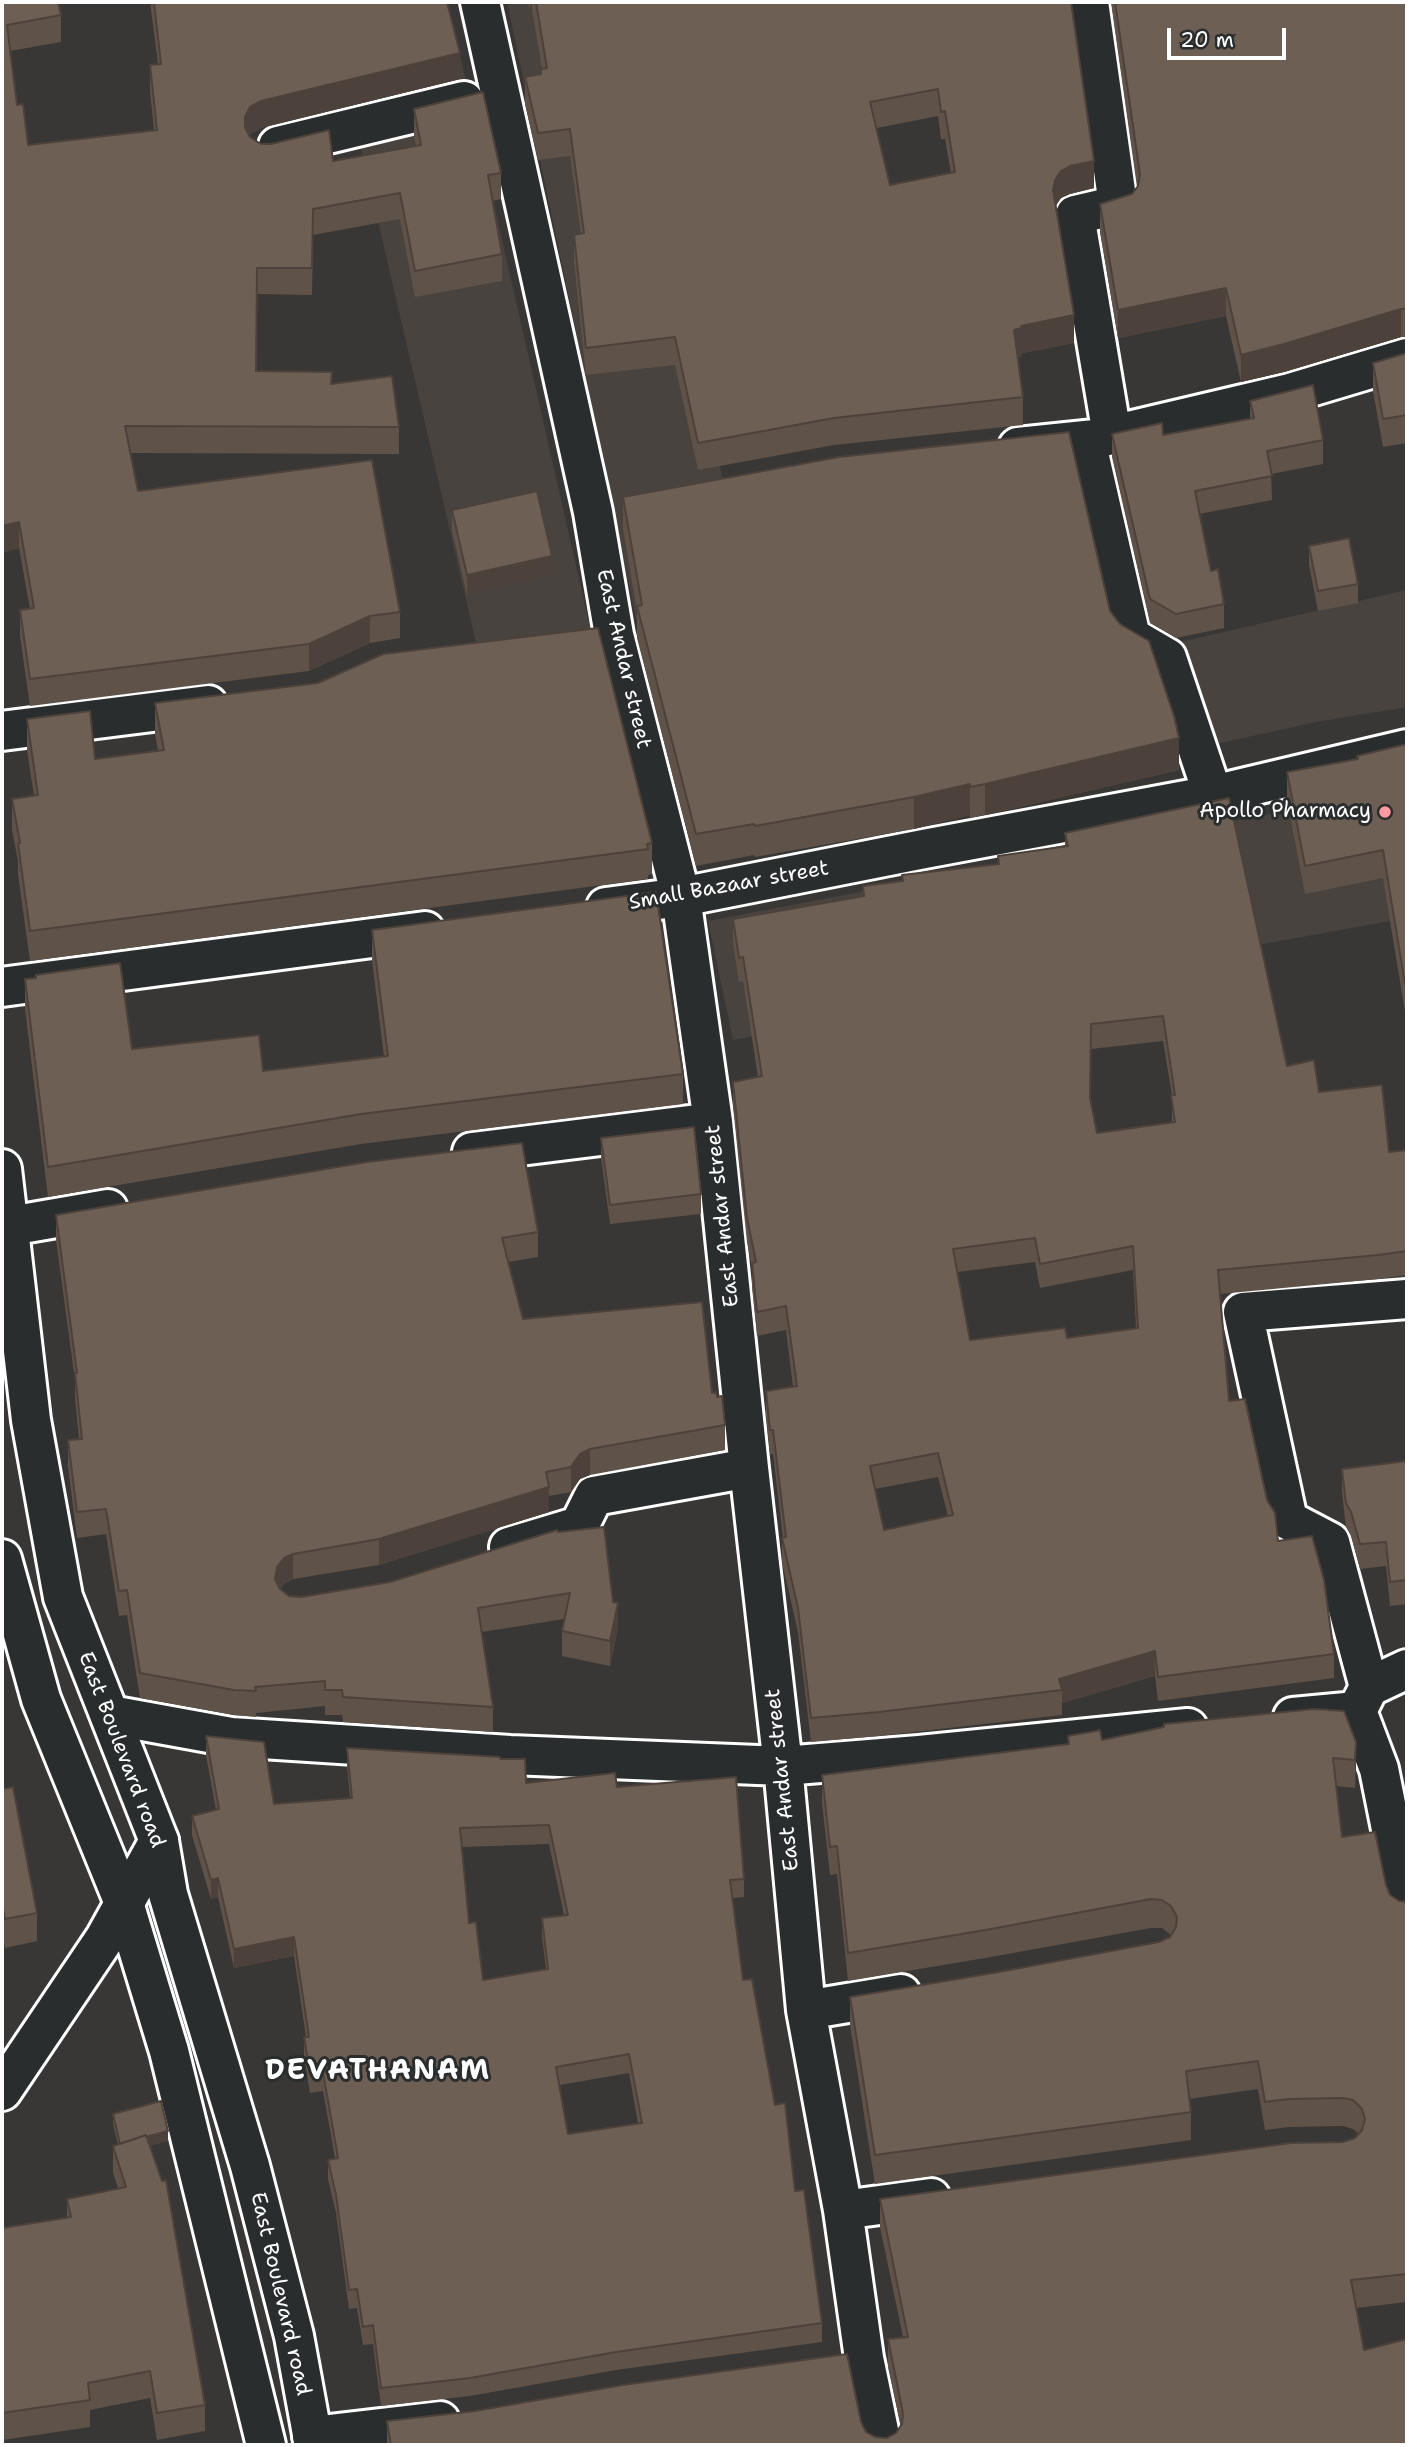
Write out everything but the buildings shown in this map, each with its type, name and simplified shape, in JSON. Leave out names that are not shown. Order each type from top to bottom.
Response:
[{"type":"street","name":"East Andar street","points":[[480,2],[593,512],[600,637],[681,897],[713,1122],[783,1766],[806,2010],[843,2210],[864,2358],[882,2445]]},
{"type":"street","points":[[1089,2],[1118,205],[1075,215],[1099,438],[1131,637],[1167,657],[1213,795]]},
{"type":"street","points":[[267,149],[500,92]]},
{"type":"street","points":[[987,451],[1099,438],[1290,393],[1407,358]]},
{"type":"street","points":[[593,512],[633,505]]},
{"type":"street","points":[[2,731],[247,701]]},
{"type":"street","name":"Small Bazaar street","points":[[570,912],[681,897],[1213,795],[1407,749]]},
{"type":"street","points":[[2,988],[459,927]]},
{"type":"street","points":[[444,1156],[713,1122]]},
{"type":"street","name":"East Boulevard road","points":[[2,1169],[31,1420],[63,1597],[159,1841],[168,1894],[250,2166],[291,2322],[313,2441]]},
{"type":"street","points":[[10,1226],[146,1203]]},
{"type":"street","points":[[1407,1299],[1243,1312],[1288,1520],[1330,1542],[1407,1909]]},
{"type":"street","points":[[475,1557],[579,1526],[594,1496],[749,1468]]},
{"type":"street","points":[[2,1559],[41,1699],[124,1903],[169,2051],[266,2445]]},
{"type":"street","points":[[1262,1720],[1363,1699],[1407,1670]]},
{"type":"street","points":[[110,1715],[231,1737],[510,1755],[783,1766],[1222,1724]]},
{"type":"street","points":[[2,2091],[106,1938],[159,1841]]},
{"type":"street","points":[[806,2010],[941,1988]]},
{"type":"street","points":[[843,2210],[965,2193]]},
{"type":"street","points":[[824,2364],[864,2358]]},
{"type":"street","points":[[313,2441],[473,2417]]},
{"type":"shaded area","points":[[327,2],[448,2],[646,874],[531,879]]},
{"type":"shaded area","points":[[507,2],[617,2],[779,734],[1407,590],[1407,707],[1316,722],[702,857],[666,761]]},
{"type":"shaded area","points":[[1407,788],[1407,918],[733,1040],[708,921]]},
{"type":"place","name":"Apollo Pharmacy","points":[[1385,812]]},
{"type":"district","name":"DEVATHANAM","points":[[378,2072]]}]
